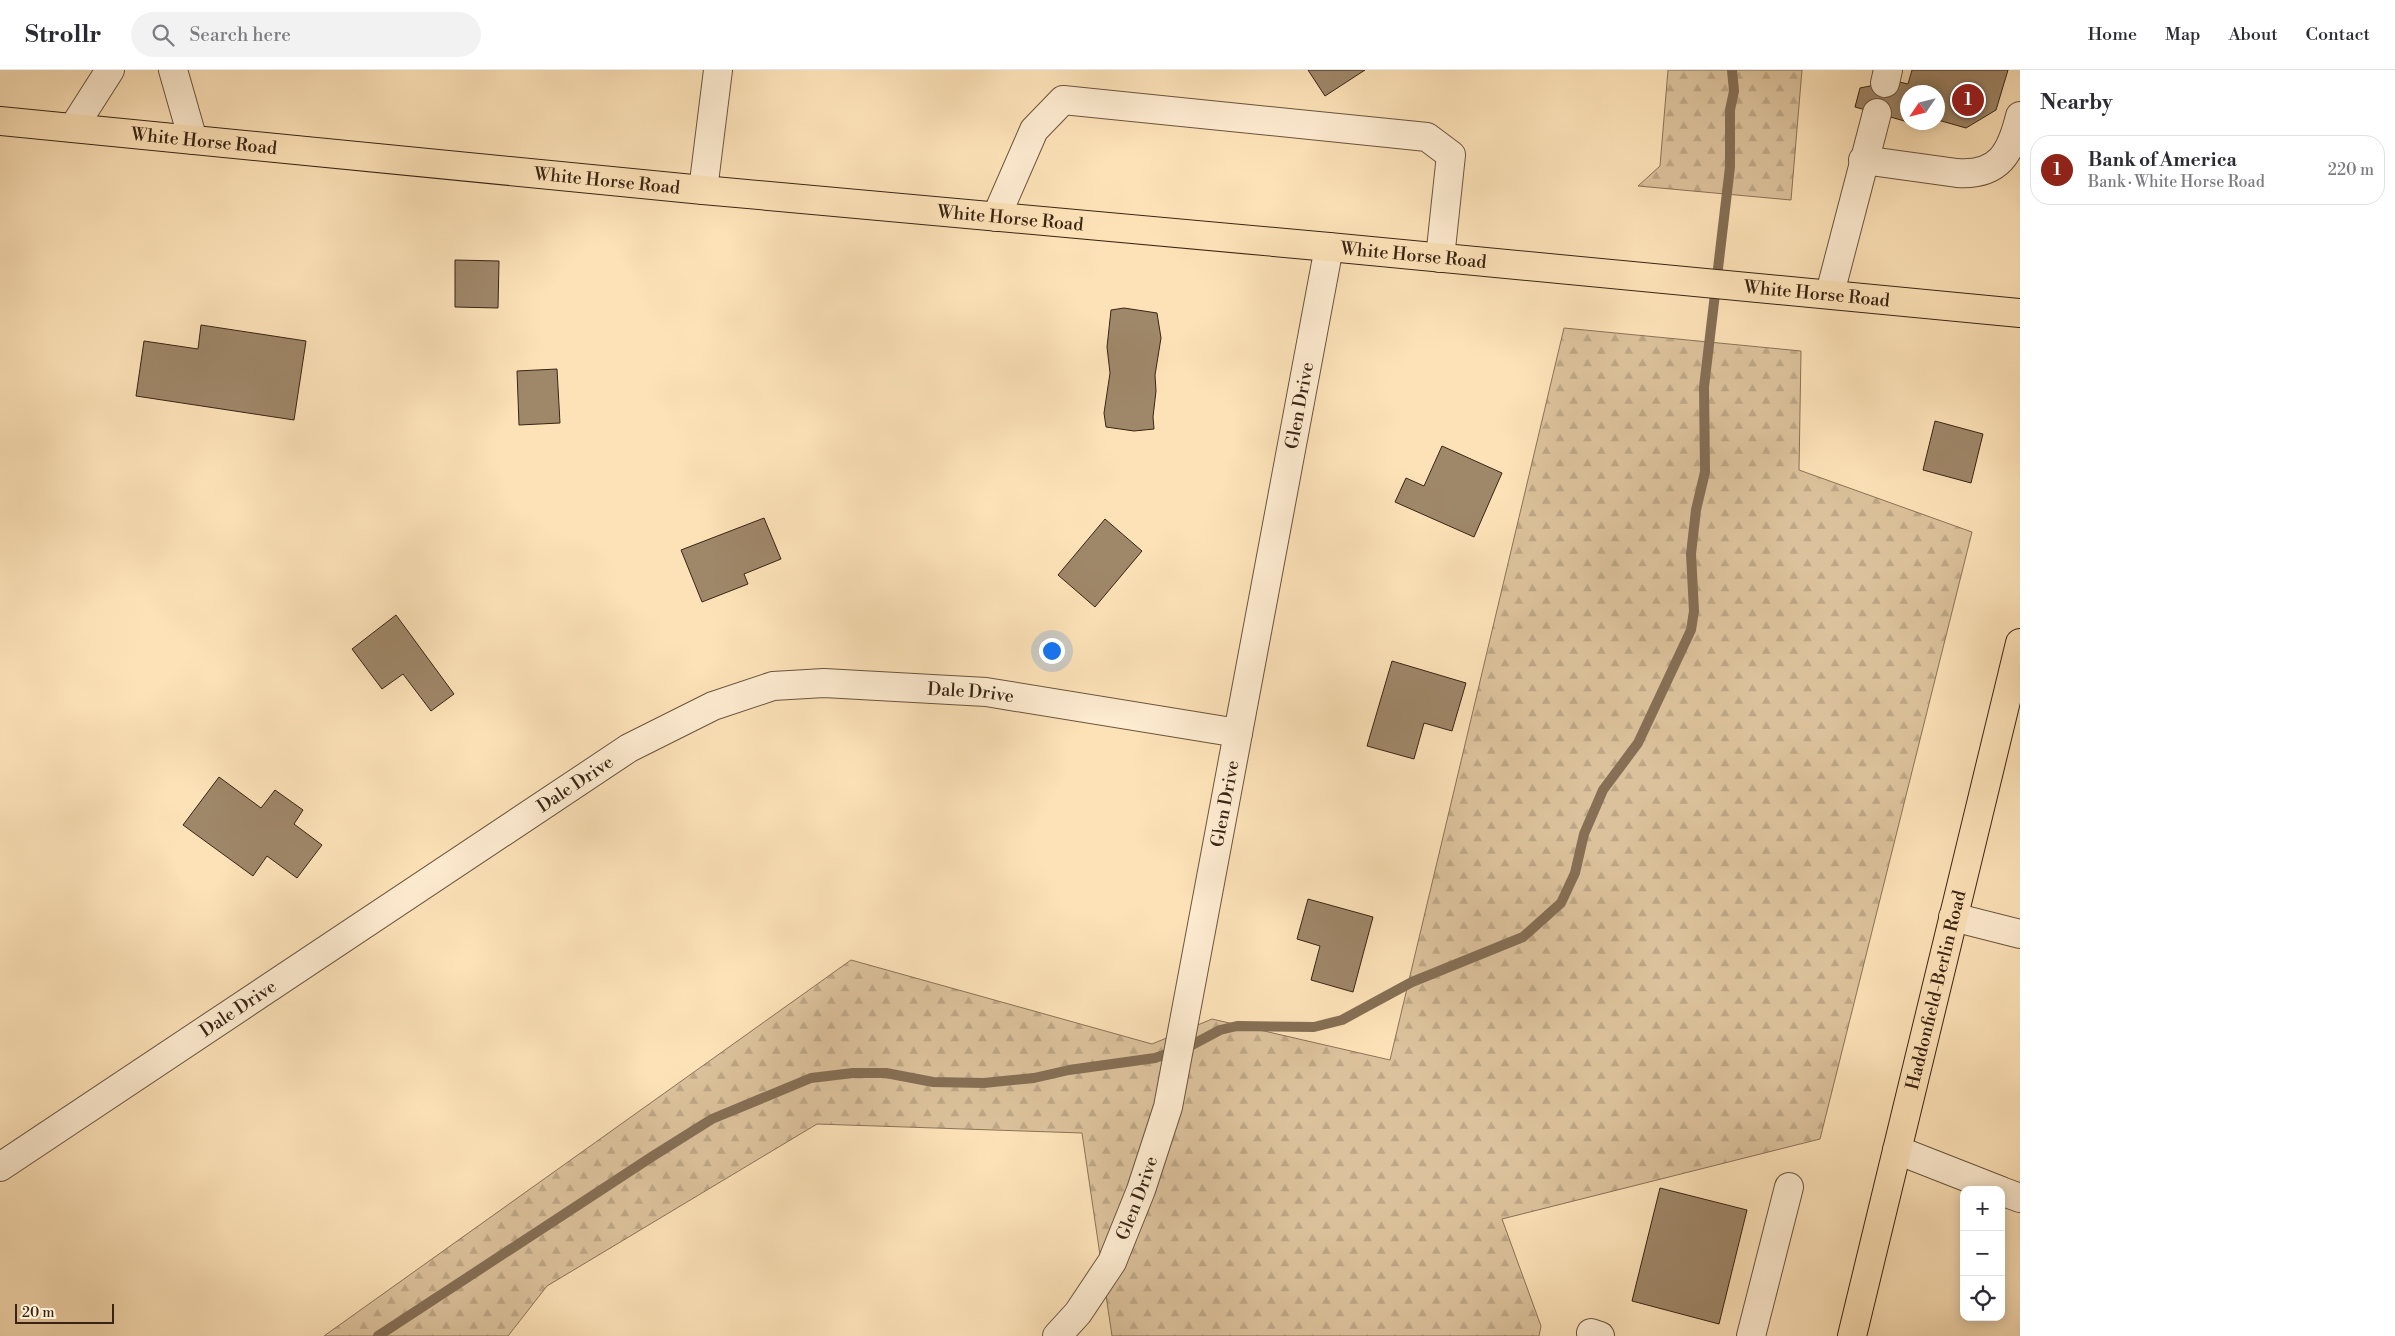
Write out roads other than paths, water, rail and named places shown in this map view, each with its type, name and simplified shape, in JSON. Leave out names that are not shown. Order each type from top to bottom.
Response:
[{"type":"main road","name":"White Horse Road","points":[[0,121],[702,190],[1830,293],[2020,313]]},
{"type":"main road","name":"Haddonfield-Berlin Road","points":[[1852,1336],[1953,916],[2016,676],[2020,643]]},
{"type":"street","points":[[73,128],[110,70]]},
{"type":"street","points":[[173,70],[193,140]]},
{"type":"street","points":[[702,190],[718,70]]},
{"type":"street","points":[[996,217],[1034,130],[1063,100],[1427,137],[1451,155],[1440,258]]},
{"type":"street","points":[[1830,293],[1878,113]]},
{"type":"street","points":[[1864,160],[1972,174],[1986,170],[1999,162],[2009,151],[2020,116]]},
{"type":"street","name":"Glen Drive","points":[[1057,1336],[1078,1313],[1112,1262],[1141,1190],[1168,1107],[1329,247]]},
{"type":"street","name":"Dale Drive","points":[[0,1167],[629,748],[712,706],[773,686],[824,683],[986,692],[1238,733]]},
{"type":"street","points":[[1953,916],[2020,934]]},
{"type":"street","points":[[1897,1150],[1990,1186]]},
{"type":"street","points":[[1751,1336],[1789,1187]]},
{"type":"street","points":[[2005,1192],[2020,1198]]},
{"type":"waterway","points":[[378,1336],[712,1119],[811,1078],[853,1073],[886,1073],[933,1082],[984,1083],[1034,1078],[1069,1070],[1155,1058],[1190,1046],[1220,1030],[1237,1026],[1314,1027],[1342,1020],[1412,982],[1523,937],[1561,903],[1575,873],[1584,834],[1603,790],[1638,743],[1691,630],[1694,611],[1691,554],[1696,510],[1705,472],[1704,387],[1730,167],[1730,110],[1734,91],[1732,70]]},
{"type":"place","name":"Bank of America","points":[[1968,100]]}]
